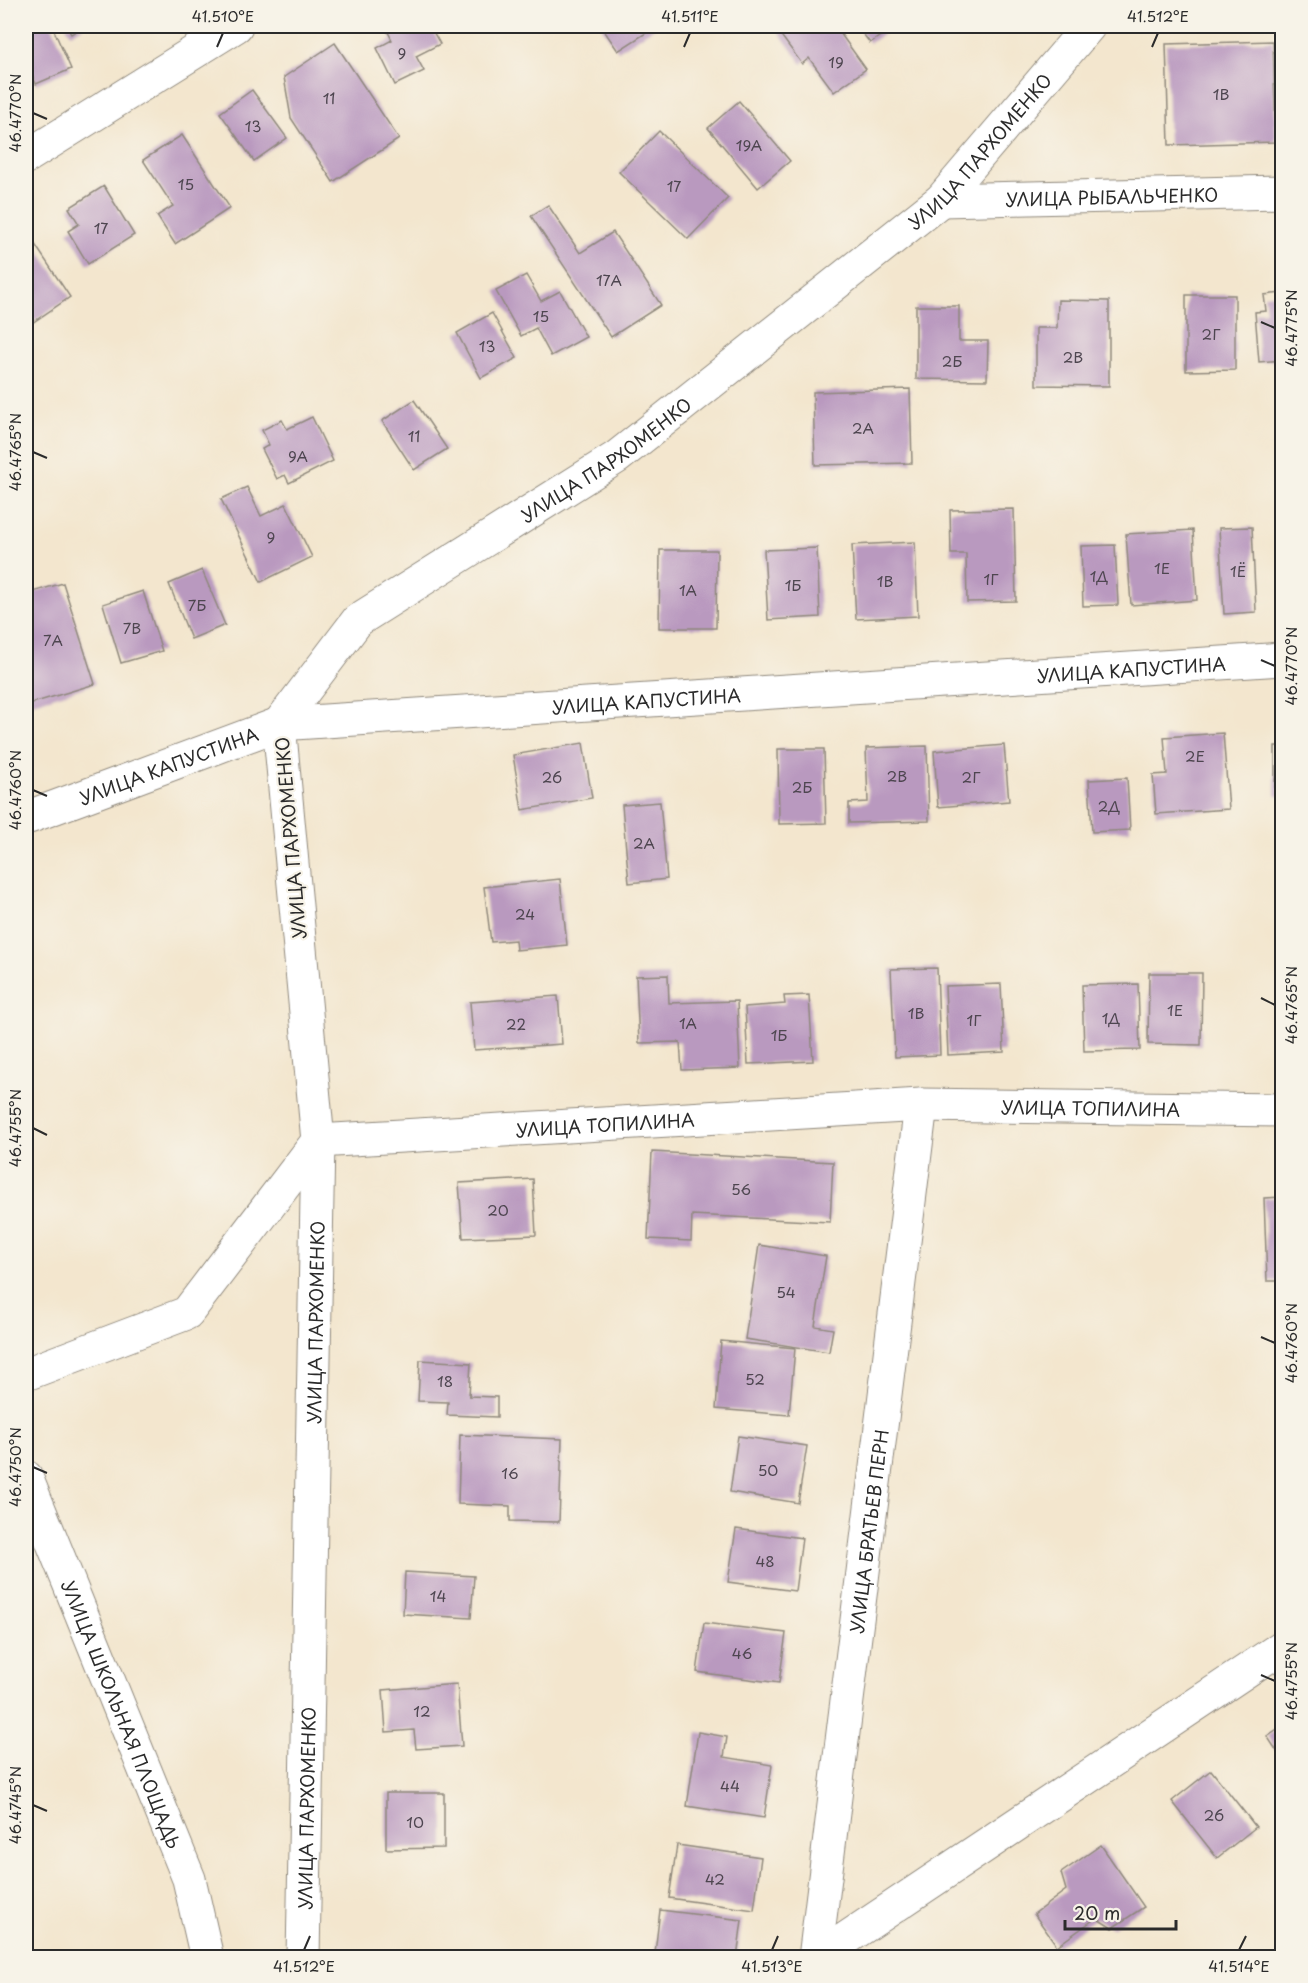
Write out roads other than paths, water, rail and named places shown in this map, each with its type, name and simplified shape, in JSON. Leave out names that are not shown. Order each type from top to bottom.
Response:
[{"type":"street","points":[[26,157],[236,26]]},
{"type":"street","name":"УЛИЦА ПАРХОМЕНКО","points":[[303,1958],[318,1141],[279,724],[358,620],[617,457],[942,200],[1089,26]]},
{"type":"street","name":"УЛИЦА РЫБАЛЬЧЕНКО","points":[[942,200],[1282,192]]},
{"type":"street","name":"УЛИЦА КАПУСТИНА","points":[[26,818],[279,724],[1282,659]]},
{"type":"street","name":"УЛИЦА ТОПИЛИНА","points":[[318,1141],[921,1105],[1282,1110]]},
{"type":"street","name":"УЛИЦА БРАТЬЕВ ПЕРН","points":[[816,1958],[921,1105]]},
{"type":"street","points":[[26,1374],[187,1313],[318,1141]]},
{"type":"street","name":"УЛИЦА ШКОЛЬНАЯ ПЛОЩАДЬ","points":[[26,1477],[189,1879],[207,1958]]},
{"type":"street","name":"УЛИЦА БРАТЬЕВ ПЕРН","points":[[816,1958],[1282,1647]]}]
